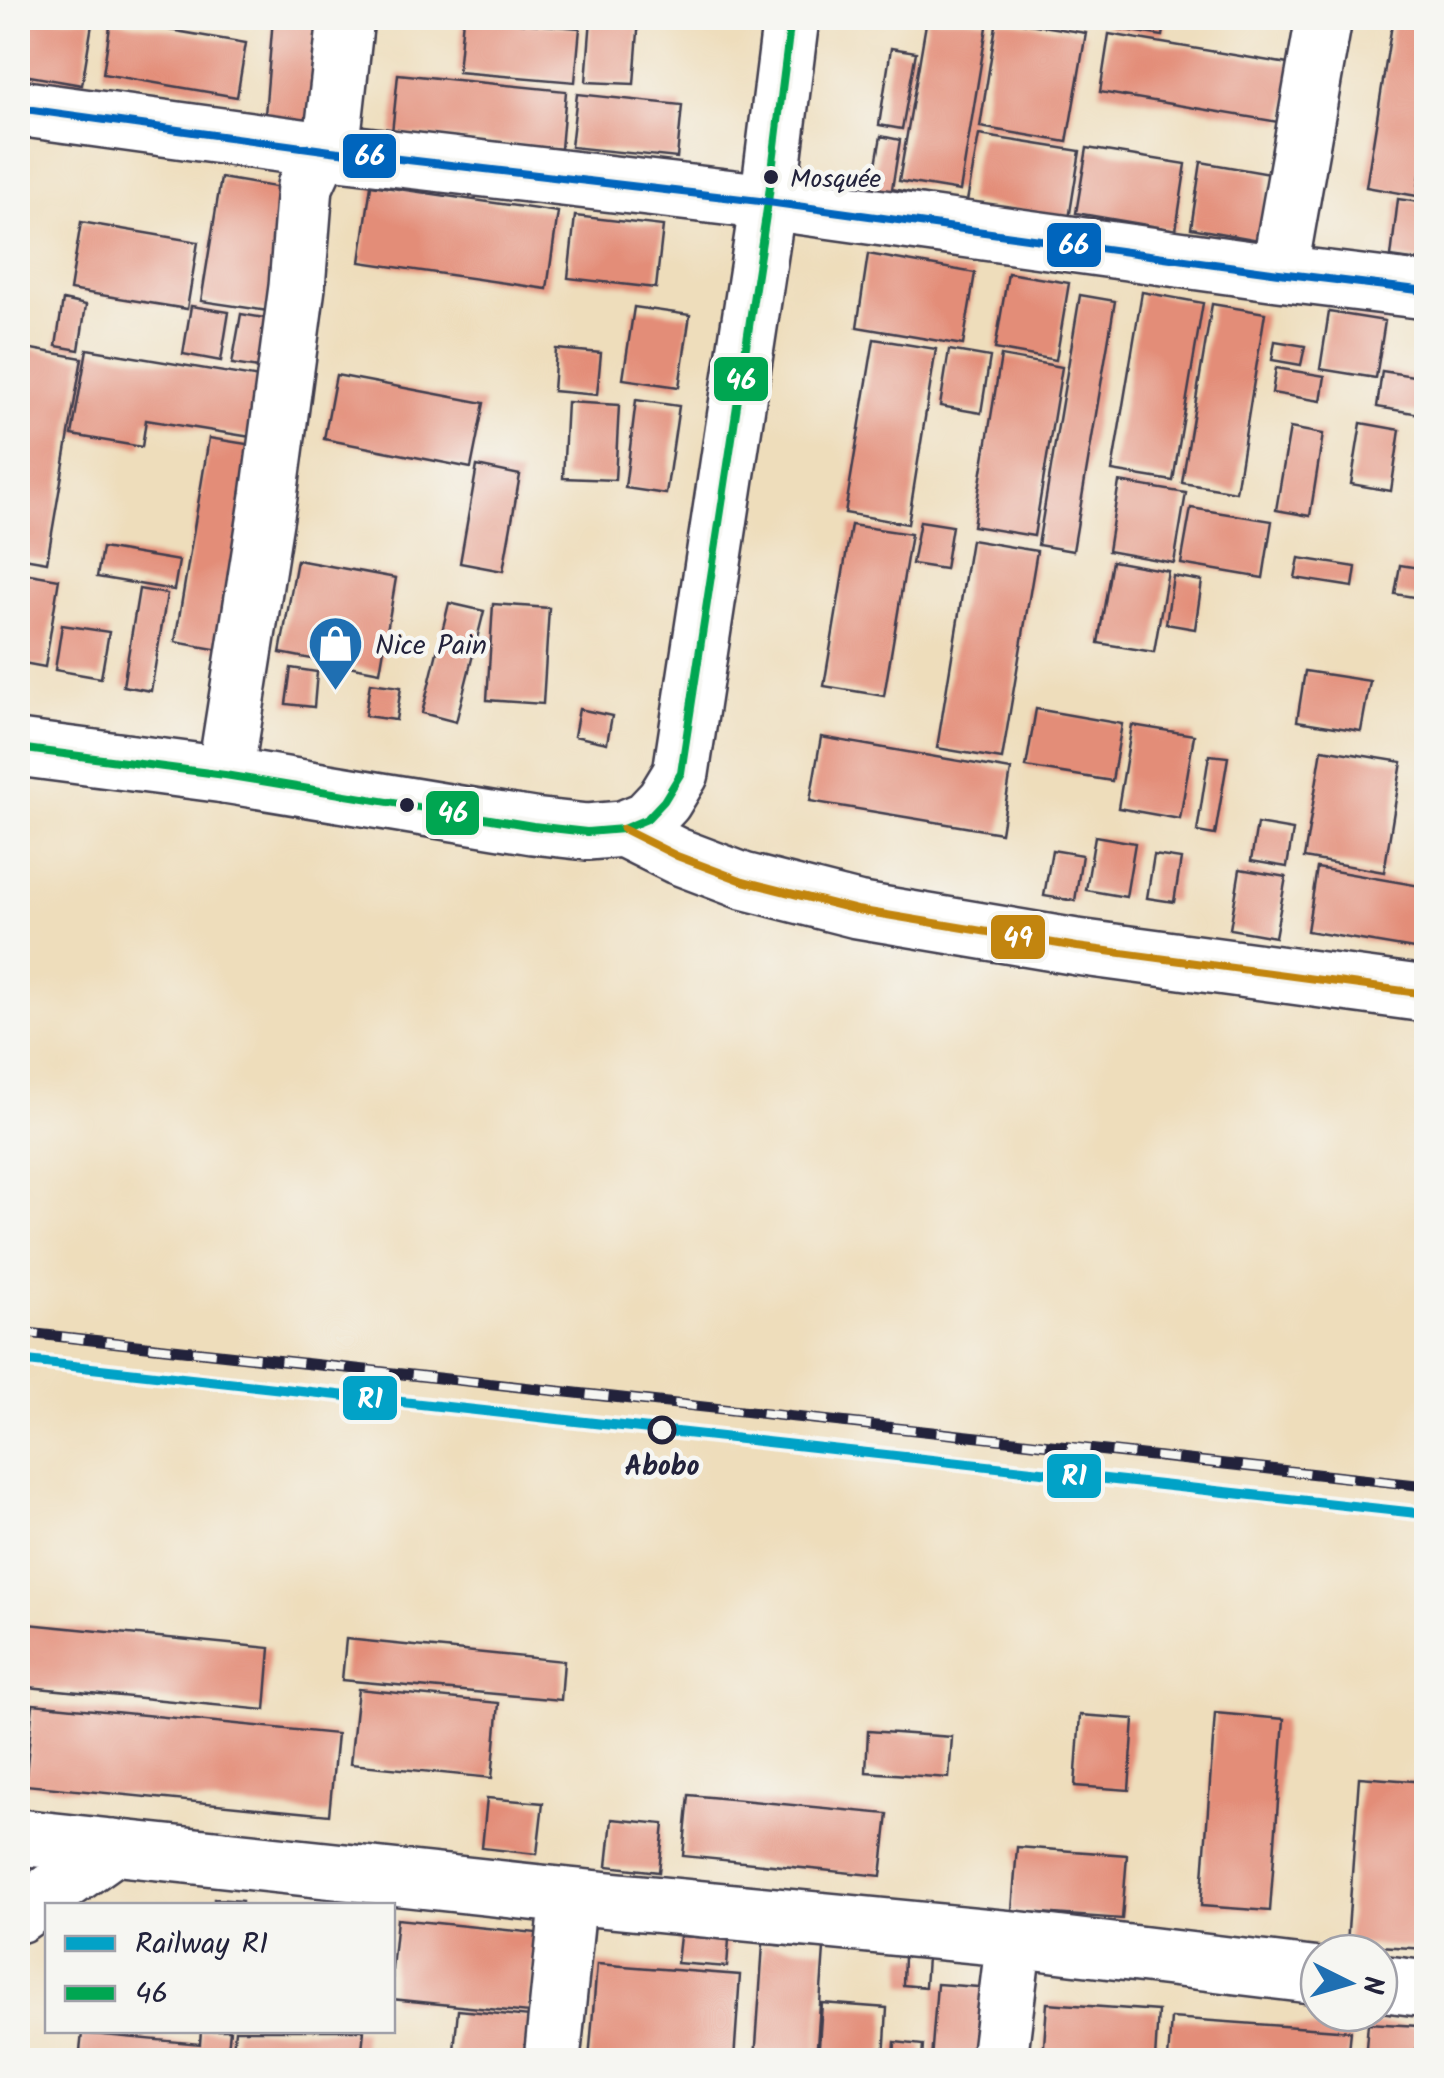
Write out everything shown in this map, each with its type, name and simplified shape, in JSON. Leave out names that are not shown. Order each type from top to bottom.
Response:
[{"type":"street","points":[[224,775],[269,496],[297,288],[305,186],[316,162],[332,151],[346,18]]},
{"type":"street","points":[[18,748],[224,775],[533,826],[587,832],[623,829],[647,819],[681,773],[768,202],[792,18]]},
{"type":"street","points":[[1279,273],[1324,18]]},
{"type":"street","points":[[18,108],[332,151],[768,202],[1426,291]]},
{"type":"street","points":[[623,829],[677,856],[743,881],[857,910],[1077,948],[1426,994]]},
{"type":"street","points":[[18,1837],[1014,1939],[1299,1974]]},
{"type":"street","points":[[18,1916],[114,1846]]},
{"type":"street","points":[[552,2060],[570,1896]]},
{"type":"street","points":[[999,2060],[1014,1939]]},
{"type":"street","points":[[1399,1986],[1426,1989]]},
{"type":"building","points":[[18,18],[93,18],[82,85],[18,74]]},
{"type":"building","points":[[273,18],[323,18],[313,131],[264,127]]},
{"type":"building","points":[[463,18],[580,28],[575,82],[458,72]]},
{"type":"building","points":[[591,18],[639,18],[634,84],[586,82]]},
{"type":"building","points":[[927,18],[988,21],[960,191],[899,181]]},
{"type":"building","points":[[1109,18],[1166,18],[1163,36],[1107,27]]},
{"type":"building","points":[[1393,18],[1426,18],[1426,135],[1417,196],[1366,187]]},
{"type":"building","points":[[997,19],[1086,33],[1067,142],[980,127]]},
{"type":"building","points":[[111,20],[246,43],[237,97],[103,74]]},
{"type":"building","points":[[1109,34],[1294,65],[1284,123],[1100,92]]},
{"type":"building","points":[[891,48],[916,52],[902,129],[879,125]]},
{"type":"building","points":[[398,74],[566,91],[561,149],[392,133]]},
{"type":"building","points":[[577,94],[682,105],[677,158],[571,147]]},
{"type":"building","points":[[979,135],[1080,151],[1069,219],[967,201]]},
{"type":"building","points":[[881,136],[900,140],[892,189],[929,196],[926,213],[869,204]]},
{"type":"building","points":[[1087,148],[1186,164],[1176,230],[1076,213]]},
{"type":"building","points":[[1201,162],[1270,174],[1259,240],[1191,228]]},
{"type":"building","points":[[221,178],[287,189],[268,311],[201,301]]},
{"type":"building","points":[[371,185],[558,212],[547,289],[360,262]]},
{"type":"building","points":[[1398,199],[1426,203],[1426,262],[1391,257]]},
{"type":"building","points":[[575,216],[663,226],[656,288],[568,278]]},
{"type":"building","points":[[81,222],[198,242],[187,309],[70,290]]},
{"type":"building","points":[[868,254],[975,273],[963,345],[857,327]]},
{"type":"building","points":[[1008,273],[1069,283],[1056,360],[995,349]]},
{"type":"building","points":[[1142,292],[1203,303],[1173,481],[1112,471]]},
{"type":"building","points":[[1080,295],[1115,301],[1073,551],[1038,545]]},
{"type":"building","points":[[63,300],[86,305],[79,350],[56,346]]},
{"type":"building","points":[[1212,304],[1265,313],[1236,492],[1182,483]]},
{"type":"building","points":[[191,306],[229,312],[221,361],[183,354]]},
{"type":"building","points":[[634,307],[690,315],[679,387],[623,379]]},
{"type":"building","points":[[1329,312],[1385,321],[1376,378],[1320,369]]},
{"type":"building","points":[[241,314],[287,322],[279,371],[232,364]]},
{"type":"building","points":[[874,339],[936,349],[908,524],[845,513]]},
{"type":"building","points":[[1275,341],[1305,346],[1301,365],[1272,360]]},
{"type":"building","points":[[26,348],[82,358],[47,562],[18,557],[18,401]]},
{"type":"building","points":[[87,349],[266,379],[257,438],[146,420],[142,447],[72,435]]},
{"type":"building","points":[[556,349],[601,353],[597,395],[553,391]]},
{"type":"building","points":[[949,350],[990,357],[981,413],[940,406]]},
{"type":"building","points":[[1001,356],[1062,367],[1034,536],[973,526]]},
{"type":"building","points":[[1276,368],[1325,376],[1321,401],[1272,393]]},
{"type":"building","points":[[1382,371],[1426,378],[1426,415],[1377,407]]},
{"type":"building","points":[[336,375],[484,403],[471,468],[324,439]]},
{"type":"building","points":[[636,400],[679,406],[666,494],[625,488]]},
{"type":"building","points":[[567,402],[619,405],[615,480],[563,478]]},
{"type":"building","points":[[1361,423],[1400,430],[1391,491],[1351,484]]},
{"type":"building","points":[[1290,428],[1323,434],[1310,516],[1276,510]]},
{"type":"building","points":[[209,438],[265,447],[231,652],[175,642]]},
{"type":"building","points":[[477,466],[520,475],[503,571],[460,563]]},
{"type":"building","points":[[1119,482],[1186,493],[1174,563],[1108,551]]},
{"type":"building","points":[[1426,493],[1426,537],[1418,535]]},
{"type":"building","points":[[1191,508],[1272,521],[1263,578],[1181,564]]},
{"type":"building","points":[[920,521],[952,526],[945,569],[912,564]]},
{"type":"building","points":[[851,525],[911,534],[884,696],[824,686]]},
{"type":"building","points":[[971,540],[1037,551],[1002,759],[937,748]]},
{"type":"building","points":[[102,548],[179,561],[174,590],[97,577]]},
{"type":"building","points":[[1299,558],[1356,567],[1353,587],[1295,578]]},
{"type":"building","points":[[297,560],[396,578],[380,672],[280,653]]},
{"type":"building","points":[[1112,561],[1168,571],[1154,652],[1098,643]]},
{"type":"building","points":[[1400,565],[1426,569],[1426,599],[1395,594]]},
{"type":"building","points":[[18,572],[59,579],[45,667],[18,662]]},
{"type":"building","points":[[1173,576],[1202,581],[1195,629],[1166,624]]},
{"type":"building","points":[[139,589],[167,594],[151,691],[123,686]]},
{"type":"building","points":[[449,603],[484,611],[456,722],[422,713]]},
{"type":"building","points":[[493,604],[549,608],[543,704],[487,700]]},
{"type":"building","points":[[62,625],[109,632],[101,678],[55,670]]},
{"type":"building","points":[[291,668],[317,672],[314,707],[286,704]]},
{"type":"building","points":[[1305,671],[1370,681],[1361,731],[1297,721]]},
{"type":"building","points":[[370,683],[401,687],[396,720],[365,716]]},
{"type":"building","points":[[579,709],[612,716],[607,743],[574,736]]},
{"type":"building","points":[[1036,709],[1122,724],[1112,781],[1026,767]]},
{"type":"building","points":[[1132,725],[1194,735],[1180,819],[1118,808]]},
{"type":"building","points":[[821,737],[1011,770],[1001,833],[810,801]]},
{"type":"building","points":[[1322,749],[1402,762],[1384,872],[1304,858]]},
{"type":"building","points":[[1209,755],[1228,757],[1215,835],[1197,832]]},
{"type":"building","points":[[1257,824],[1293,830],[1287,867],[1251,861]]},
{"type":"building","points":[[1095,836],[1135,843],[1126,897],[1086,890]]},
{"type":"building","points":[[1052,850],[1082,855],[1075,901],[1044,896]]},
{"type":"building","points":[[1154,855],[1181,859],[1174,902],[1147,898]]},
{"type":"building","points":[[1317,868],[1426,887],[1426,951],[1307,931]]},
{"type":"building","points":[[1240,869],[1286,877],[1275,937],[1230,929]]},
{"type":"building","points":[[18,1623],[270,1648],[265,1710],[18,1686]]},
{"type":"building","points":[[346,1639],[564,1661],[561,1700],[342,1680]]},
{"type":"building","points":[[18,1689],[29,1690],[23,1753],[18,1752]]},
{"type":"building","points":[[358,1689],[499,1703],[492,1778],[350,1764]]},
{"type":"building","points":[[33,1704],[337,1734],[329,1815],[25,1785]]},
{"type":"building","points":[[1215,1713],[1284,1719],[1270,1911],[1201,1906]]},
{"type":"building","points":[[1080,1715],[1134,1719],[1129,1790],[1075,1786]]},
{"type":"building","points":[[868,1731],[952,1737],[949,1778],[866,1772]]},
{"type":"building","points":[[1359,1777],[1426,1782],[1426,1949],[1399,1947],[1399,1933],[1348,1933]]},
{"type":"building","points":[[689,1795],[888,1814],[881,1876],[683,1856]]},
{"type":"building","points":[[487,1798],[543,1803],[537,1854],[482,1848]]},
{"type":"building","points":[[612,1819],[664,1824],[659,1872],[607,1866]]},
{"type":"building","points":[[1017,1847],[1127,1855],[1122,1919],[1012,1911]]},
{"type":"building","points":[[214,1899],[242,1901],[242,1903],[214,1903]]},
{"type":"building","points":[[397,1919],[537,1933],[529,2013],[395,1999]]},
{"type":"building","points":[[680,1936],[729,1939],[727,1967],[677,1963]]},
{"type":"building","points":[[763,1944],[824,1949],[816,2060],[755,2060]]},
{"type":"building","points":[[904,1956],[927,1957],[925,1987],[903,1985]]},
{"type":"building","points":[[597,1964],[740,1975],[734,2060],[589,2060]]},
{"type":"building","points":[[937,1984],[992,1988],[986,2060],[931,2060]]},
{"type":"building","points":[[822,2003],[887,2008],[884,2060],[818,2060]]},
{"type":"building","points":[[1047,2003],[1158,2011],[1155,2060],[1043,2060]]},
{"type":"building","points":[[458,2010],[531,2017],[526,2060],[453,2060]]},
{"type":"building","points":[[1171,2018],[1299,2027],[1299,2033],[1351,2033],[1348,2060],[1168,2060]]},
{"type":"building","points":[[1399,2025],[1418,2026],[1416,2060],[1365,2060],[1367,2033],[1399,2033]]},
{"type":"building","points":[[82,2033],[200,2044],[201,2033],[230,2033],[227,2060],[79,2060]]},
{"type":"building","points":[[235,2033],[364,2033],[361,2060],[232,2060]]},
{"type":"building","points":[[895,2042],[923,2045],[922,2060],[894,2060]]},
{"type":"railway","points":[[18,1332],[1426,1486]]},
{"type":"rail line","name":"R1","points":[[18,1360],[1426,1514]]},
{"type":"transit line","name":"46","points":[[18,748],[225,775],[533,826],[587,832],[623,829],[647,819],[681,773],[768,202],[791,18]]},
{"type":"transit line","name":"66","points":[[18,108],[331,151],[768,202],[1426,291]]},
{"type":"transit line","name":"49","points":[[623,829],[677,856],[743,881],[857,910],[1077,947],[1426,994]]},
{"type":"place","name":"Mosquée","points":[[771,177]]},
{"type":"place","name":"Nice Pain","points":[[336,693]]},
{"type":"place","name":"Abobo","points":[[662,1430]]}]
